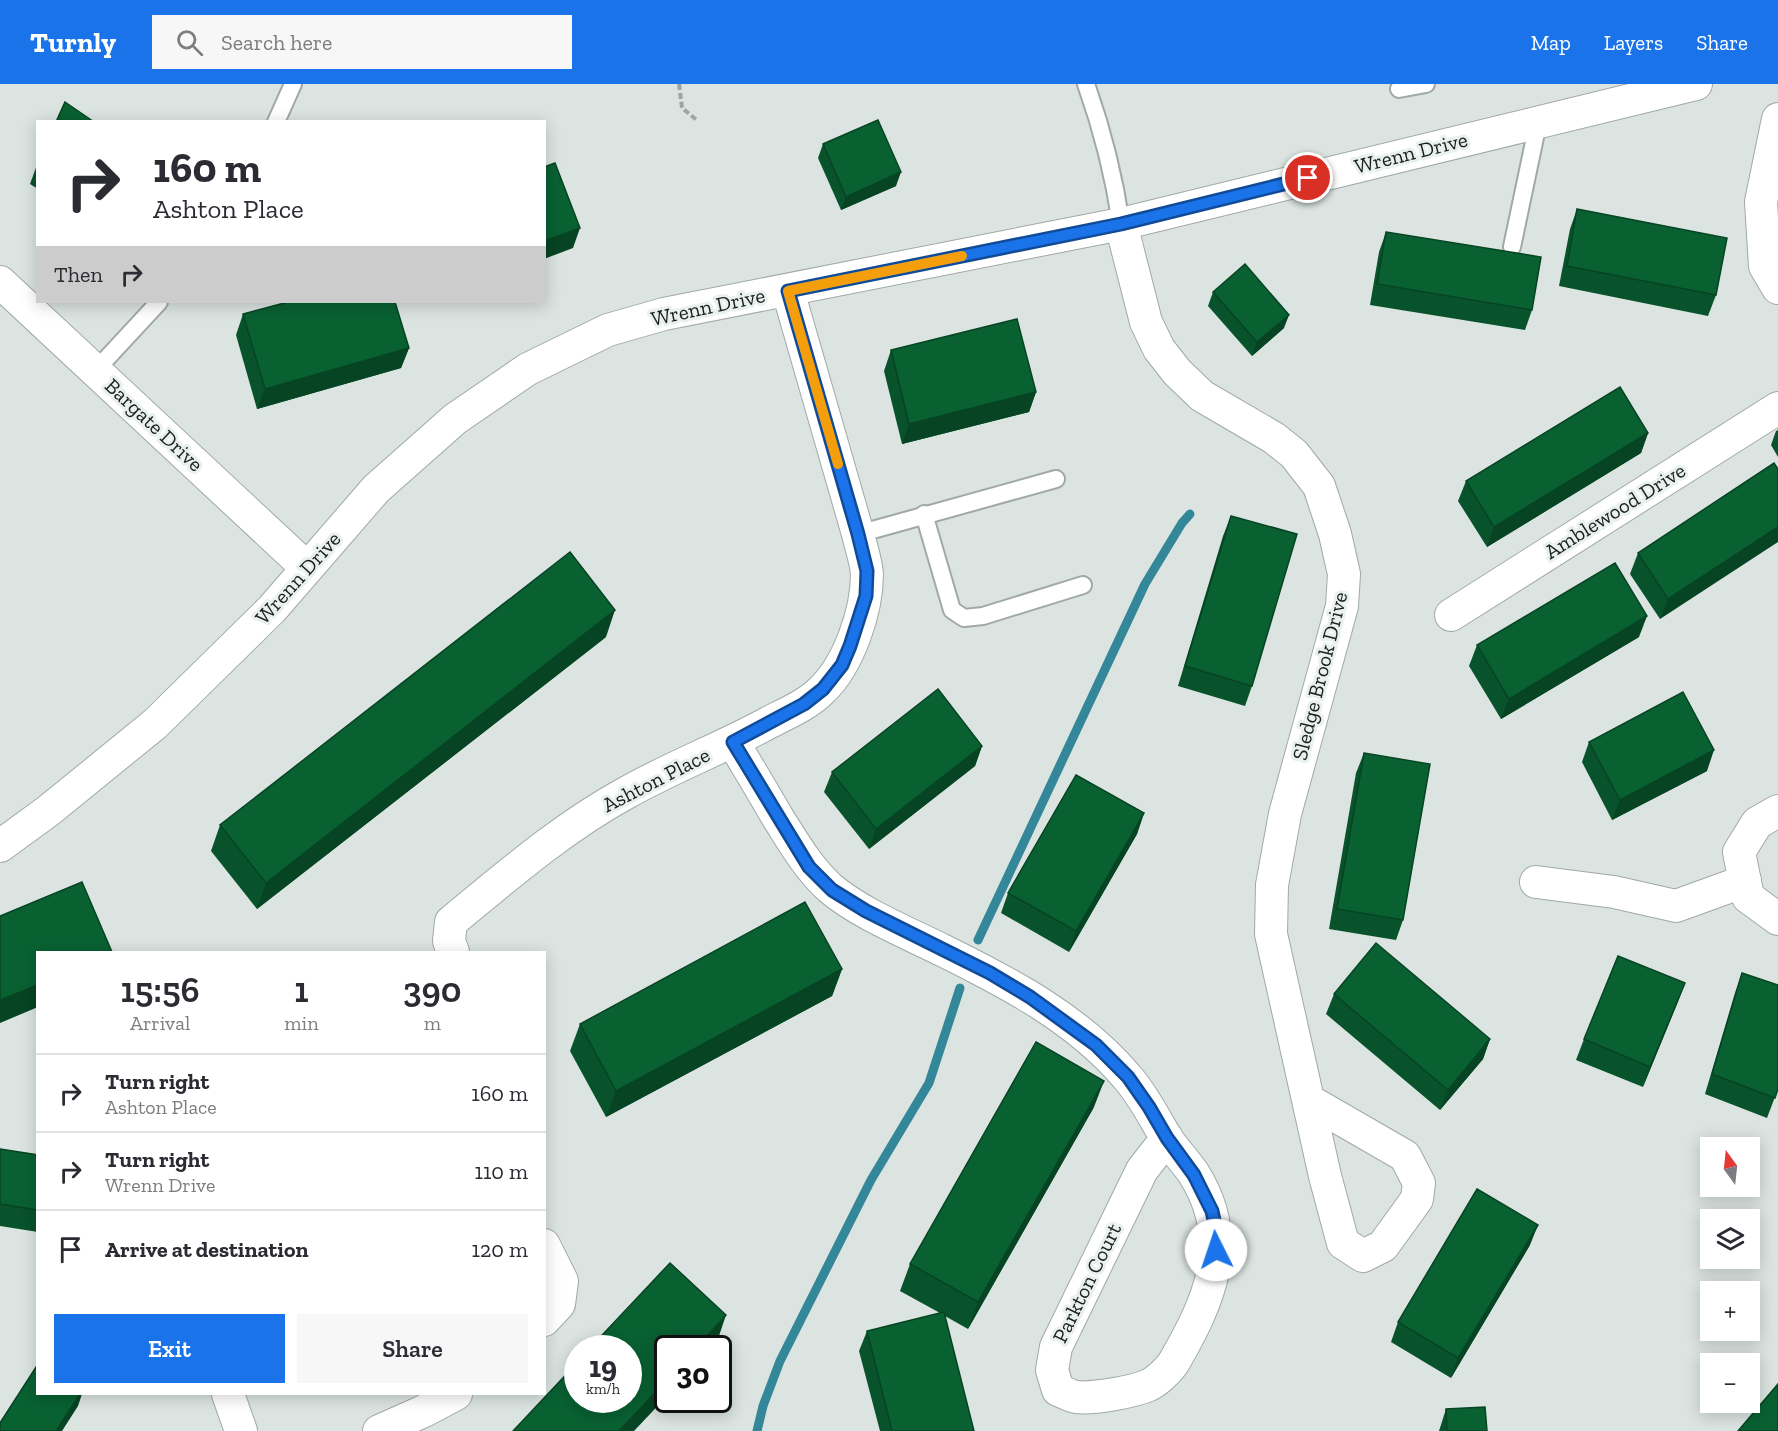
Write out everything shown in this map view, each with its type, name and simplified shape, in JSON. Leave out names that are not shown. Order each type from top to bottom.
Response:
[{"type":"street","name":"Wrenn Drive","points":[[0,846],[48,811],[155,724],[272,609],[376,489],[462,413],[528,369],[608,330],[664,314],[1121,224],[1696,84]]},
{"type":"street","points":[[1778,119],[1761,202],[1765,266],[1778,288]]},
{"type":"street","name":"Sledge Brook Drive","points":[[1121,224],[1146,322],[1159,349],[1177,372],[1202,396],[1274,438],[1294,454],[1319,486],[1335,534],[1344,574],[1342,606],[1285,814],[1272,885],[1271,934],[1308,1100],[1325,1176],[1343,1243],[1363,1256],[1383,1246],[1417,1199],[1419,1183],[1405,1156],[1308,1100]]},
{"type":"street","name":"Bargate Drive","points":[[0,282],[307,568]]},
{"type":"street","name":"Ashton Place","points":[[453,951],[449,942],[451,922],[521,864],[582,819],[627,792],[733,742],[804,704],[823,689],[842,665],[866,596],[867,571],[788,291]]},
{"type":"street","name":"Amblewood Drive","points":[[1451,615],[1778,408]]},
{"type":"street","name":"Parkton Court","points":[[733,742],[809,867],[832,890],[866,911],[990,973],[1059,1016],[1096,1045],[1128,1077],[1194,1175],[1212,1211],[1217,1234],[1215,1266],[1203,1305],[1171,1367],[1149,1385],[1105,1396],[1076,1397],[1058,1390],[1052,1370],[1056,1347],[1142,1170],[1167,1138]]},
{"type":"street","points":[[1778,811],[1757,823],[1739,852],[1748,897],[1778,919]]},
{"type":"street","points":[[1536,882],[1614,892],[1676,906],[1745,881]]},
{"type":"street","points":[[546,1249],[562,1281],[559,1304],[546,1318]]},
{"type":"street","points":[[228,1395],[241,1431]]},
{"type":"street","points":[[379,1431],[454,1395]]},
{"type":"lane","points":[[277,120],[293,84]]},
{"type":"lane","points":[[1086,84],[1114,180],[1121,224]]},
{"type":"lane","points":[[1399,89],[1426,84]]},
{"type":"lane","points":[[1512,247],[1538,123]]},
{"type":"lane","points":[[95,371],[158,303]]},
{"type":"lane","points":[[858,534],[1056,479]]},
{"type":"lane","points":[[924,514],[952,610],[964,618],[984,616],[1083,585]]},
{"type":"path","points":[[679,84],[682,108],[698,121]]},
{"type":"building","points":[[65,102],[91,120],[57,120]]},
{"type":"building","points":[[878,120],[901,172],[846,197],[823,144]]},
{"type":"building","points":[[555,163],[580,228],[546,240],[546,166]]},
{"type":"building","points":[[1577,209],[1727,238],[1716,295],[1567,266]]},
{"type":"building","points":[[1386,232],[1541,257],[1532,310],[1377,284]]},
{"type":"building","points":[[1245,264],[1289,315],[1257,342],[1213,292]]},
{"type":"building","points":[[284,303],[395,303],[409,348],[265,389],[243,314]]},
{"type":"building","points":[[1017,319],[1036,392],[909,424],[891,350]]},
{"type":"building","points":[[1620,387],[1648,433],[1494,527],[1466,481]]},
{"type":"building","points":[[1774,463],[1778,469],[1778,527],[1668,599],[1638,553]]},
{"type":"building","points":[[1231,516],[1297,534],[1252,686],[1185,666]]},
{"type":"building","points":[[570,552],[615,610],[266,883],[220,825]]},
{"type":"building","points":[[1615,563],[1647,616],[1509,699],[1477,645]]},
{"type":"building","points":[[938,689],[982,746],[876,829],[832,772]]},
{"type":"building","points":[[1683,692],[1714,750],[1620,800],[1589,742]]},
{"type":"building","points":[[1364,753],[1430,764],[1403,920],[1337,909]]},
{"type":"building","points":[[1076,775],[1144,813],[1076,931],[1008,893]]},
{"type":"building","points":[[82,882],[112,951],[36,951],[36,986],[0,1000],[0,916]]},
{"type":"building","points":[[805,902],[842,969],[616,1091],[580,1024]]},
{"type":"building","points":[[1376,943],[1490,1039],[1448,1090],[1334,994]]},
{"type":"building","points":[[1618,956],[1685,983],[1650,1067],[1584,1039]]},
{"type":"building","points":[[1742,973],[1778,985],[1778,1089],[1775,1098],[1712,1074]]},
{"type":"building","points":[[1036,1042],[1104,1081],[978,1302],[910,1264]]},
{"type":"building","points":[[0,1149],[36,1155],[36,1210],[0,1204]]},
{"type":"building","points":[[1477,1189],[1538,1225],[1458,1358],[1398,1322]]},
{"type":"building","points":[[670,1263],[726,1315],[708,1335],[654,1335],[654,1394],[642,1407],[642,1335],[602,1335]]},
{"type":"building","points":[[944,1312],[974,1431],[892,1431],[867,1331]]},
{"type":"building","points":[[36,1367],[36,1395],[79,1395],[56,1431],[0,1431],[0,1423]]},
{"type":"building","points":[[564,1377],[564,1413],[636,1413],[619,1431],[513,1431]]},
{"type":"building","points":[[1778,1384],[1778,1431],[1738,1431],[1753,1413],[1760,1413],[1760,1405]]},
{"type":"building","points":[[1485,1407],[1487,1431],[1447,1431],[1446,1409]]},
{"type":"waterway","points":[[978,940],[1145,584],[1182,523],[1190,514]]},
{"type":"waterway","points":[[757,1431],[763,1406],[780,1361],[871,1180],[929,1083],[960,988]]},
{"type":"slow traffic","points":[[838,464],[788,291],[962,256]]},
{"type":"route","points":[[1216,1250],[1217,1234],[1212,1211],[1194,1175],[1128,1077],[1096,1045],[1030,997],[990,973],[866,911],[832,890],[809,867],[733,742],[804,704],[823,689],[842,665],[866,596],[867,571],[858,534],[788,291],[1121,224],[1308,178]]}]
